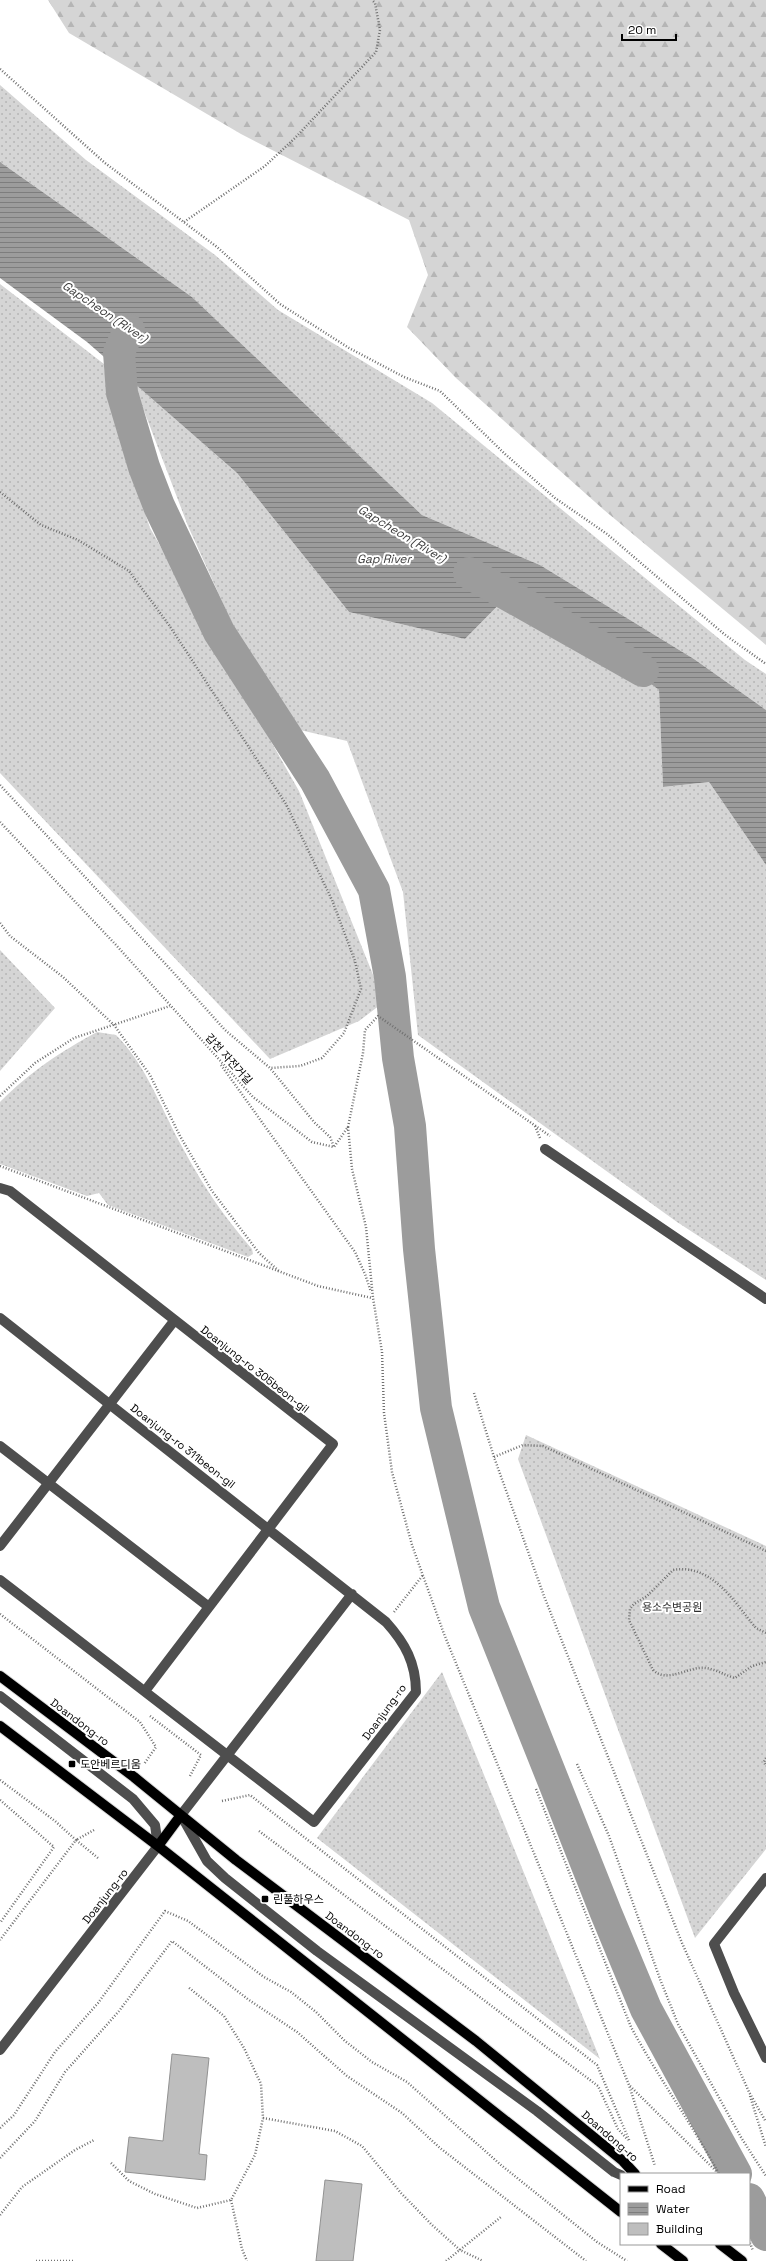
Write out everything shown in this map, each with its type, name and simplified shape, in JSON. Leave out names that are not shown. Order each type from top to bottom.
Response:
[{"type":"main road","name":"Doandong-ro","points":[[0,1676],[181,1815],[236,1860],[476,2041],[623,2161],[634,2173]]},
{"type":"main road","points":[[0,1726],[158,1846],[620,2211]]},
{"type":"main road","name":"Doanjung-ro","points":[[158,1846],[181,1815]]},
{"type":"main road","points":[[662,2245],[683,2261]]},
{"type":"main road","points":[[721,2245],[742,2261]]},
{"type":"street","points":[[545,1149],[766,1299]]},
{"type":"street","name":"Doanjung-ro 305beon-gil","points":[[0,1188],[10,1191],[174,1321],[333,1444],[145,1691]]},
{"type":"street","name":"Doanjung-ro 311beon-gil","points":[[0,1318],[352,1594]]},
{"type":"street","points":[[0,1546],[174,1321]]},
{"type":"street","points":[[0,1446],[209,1608]]},
{"type":"street","points":[[0,1580],[228,1755]]},
{"type":"street","name":"Doanjung-ro","points":[[181,1815],[352,1594],[386,1622],[402,1640],[416,1674],[416,1692],[314,1822],[228,1755]]},
{"type":"street","points":[[0,1696],[133,1799],[155,1825],[158,1846]]},
{"type":"street","points":[[181,1815],[207,1860],[225,1878],[318,1951],[537,2110],[614,2172],[620,2175]]},
{"type":"street","name":"Doanjung-ro","points":[[0,2050],[158,1846]]},
{"type":"street","points":[[766,1878],[714,1944],[734,1992],[766,2058]]},
{"type":"path","points":[[184,222],[265,166],[296,138],[376,52],[380,30],[375,3],[372,0]]},
{"type":"path","points":[[0,69],[105,163],[217,247],[280,304],[349,348],[404,377],[440,391],[505,454],[555,498],[607,534],[724,634],[766,664]]},
{"type":"path","points":[[0,492],[41,525],[78,540],[129,571],[182,644],[286,804],[332,900],[355,961],[362,989],[344,1034],[322,1058],[300,1066],[270,1068]]},
{"type":"path","points":[[0,785],[172,971],[224,1030],[270,1068],[314,1122],[330,1137],[334,1147]]},
{"type":"path","name":"갑천 자전거길","points":[[0,822],[253,1097],[281,1120],[312,1142],[334,1147]]},
{"type":"path","points":[[0,923],[10,936],[63,977],[114,1025],[150,1074],[180,1136],[212,1190],[259,1253],[280,1272]]},
{"type":"path","points":[[0,1096],[35,1063],[74,1038],[170,1006]]},
{"type":"path","points":[[416,1041],[378,1016],[364,1030],[363,1053],[348,1127],[352,1169],[366,1227],[373,1298],[382,1352],[384,1413],[392,1472],[412,1545],[444,1634],[629,2085],[655,2166]]},
{"type":"path","points":[[216,1057],[354,1252],[365,1274],[373,1298]]},
{"type":"path","points":[[334,1147],[348,1127]]},
{"type":"path","points":[[0,1166],[318,1286],[373,1298]]},
{"type":"path","points":[[474,1393],[494,1457],[544,1596],[676,1929],[749,2092],[766,2122]]},
{"type":"path","points":[[494,1457],[523,1445],[543,1446],[766,1551]]},
{"type":"path","points":[[766,1633],[756,1628],[710,1577],[690,1569],[673,1570],[647,1596],[634,1604],[630,1609],[629,1620],[653,1670],[658,1674],[668,1675],[703,1668],[719,1671],[735,1678],[752,1666],[766,1662]]},
{"type":"path","points":[[386,1622],[423,1575]]},
{"type":"path","points":[[0,1614],[140,1722],[156,1747],[144,1764]]},
{"type":"path","points":[[144,1711],[201,1755],[190,1776]]},
{"type":"path","points":[[766,1758],[764,1762],[766,1766]]},
{"type":"path","points":[[577,1764],[609,1836],[660,1979],[678,2024],[742,2139],[766,2176]]},
{"type":"path","points":[[0,1780],[55,1821],[98,1858]]},
{"type":"path","points":[[536,1789],[631,2027],[650,2061],[702,2143],[717,2173]]},
{"type":"path","points":[[222,1801],[250,1795],[597,2066],[630,2142],[618,2130],[598,2086],[259,1831]]},
{"type":"path","points":[[0,1800],[54,1847],[0,1922]]},
{"type":"path","points":[[0,1940],[76,1840],[94,1830]]},
{"type":"path","points":[[0,2128],[14,2115],[54,2052],[98,2003],[165,1911],[188,1921],[264,1977],[291,1992],[316,2012],[345,2041],[372,2062],[407,2082],[501,2165],[597,2242],[627,2261]]},
{"type":"path","points":[[0,2158],[35,2121],[65,2072],[115,2016],[172,1941],[249,2000],[297,2032],[347,2076],[402,2113],[440,2148],[586,2261]]},
{"type":"path","points":[[188,1987],[224,2016],[244,2048],[261,2084],[263,2118],[255,2155],[231,2200],[242,2249],[247,2261]]},
{"type":"path","points":[[629,2085],[717,2173]]},
{"type":"path","points":[[749,2092],[766,2147]]},
{"type":"path","points":[[263,2118],[335,2131],[362,2146],[401,2193],[460,2250],[483,2261]]},
{"type":"path","points":[[0,2215],[22,2187],[75,2150],[94,2140]]},
{"type":"path","points":[[111,2163],[130,2181],[155,2194],[197,2208],[231,2200]]},
{"type":"path","points":[[446,2261],[501,2217]]},
{"type":"path","points":[[36,2261],[75,2261]]},
{"type":"green space","points":[[48,0],[766,0],[766,645],[604,510],[456,378],[407,327],[428,275],[409,220],[241,134],[69,33]]},
{"type":"green space","points":[[0,85],[86,160],[215,255],[278,310],[432,403],[745,660],[766,674],[766,710],[694,659],[540,565],[422,515],[192,297],[0,162]]},
{"type":"green space","points":[[0,284],[104,364],[108,401],[150,528],[299,791],[384,1002],[359,1021],[270,1059],[0,773]]},
{"type":"green space","points":[[133,382],[237,473],[349,612],[465,639],[518,585],[659,690],[663,787],[709,782],[766,865],[766,1280],[677,1222],[418,1035],[403,892],[347,741],[300,730],[250,663],[188,526]]},
{"type":"green space","points":[[0,950],[55,1008],[0,1071]]},
{"type":"green space","points":[[97,1032],[116,1035],[136,1059],[152,1086],[196,1172],[221,1210],[252,1249],[253,1254],[248,1257],[108,1205],[99,1193],[87,1196],[0,1164],[0,1102],[11,1091],[46,1063],[70,1047]]},
{"type":"green space","name":"용소수변공원","points":[[526,1435],[766,1546],[766,1849],[695,1938],[518,1459]]},
{"type":"green space","points":[[442,1672],[600,2059],[317,1838]]},
{"type":"water","name":"Gap River","points":[[0,162],[192,297],[422,515],[540,565],[694,659],[766,710],[766,865],[709,782],[663,787],[659,690],[518,585],[465,639],[349,612],[237,473],[87,342],[0,278]]},
{"type":"building","points":[[172,2054],[209,2058],[199,2154],[207,2155],[205,2180],[125,2172],[129,2137],[163,2141]]},
{"type":"building","points":[[325,2180],[362,2184],[353,2261],[316,2261]]},
{"type":"waterway","points":[[129,330],[119,352],[122,393],[144,467],[159,506],[219,632],[315,780],[374,890],[390,977],[398,1058],[410,1126],[419,1249],[436,1408],[484,1607],[606,1913],[646,2009],[735,2173]]},
{"type":"waterway","name":"Gapcheon (River)","points":[[469,573],[643,671]]},
{"type":"waterway","points":[[750,2201],[766,2235]]},
{"type":"place","name":"도안베르디움","points":[[72,1764]]},
{"type":"place","name":"린풀하우스","points":[[265,1899]]}]
